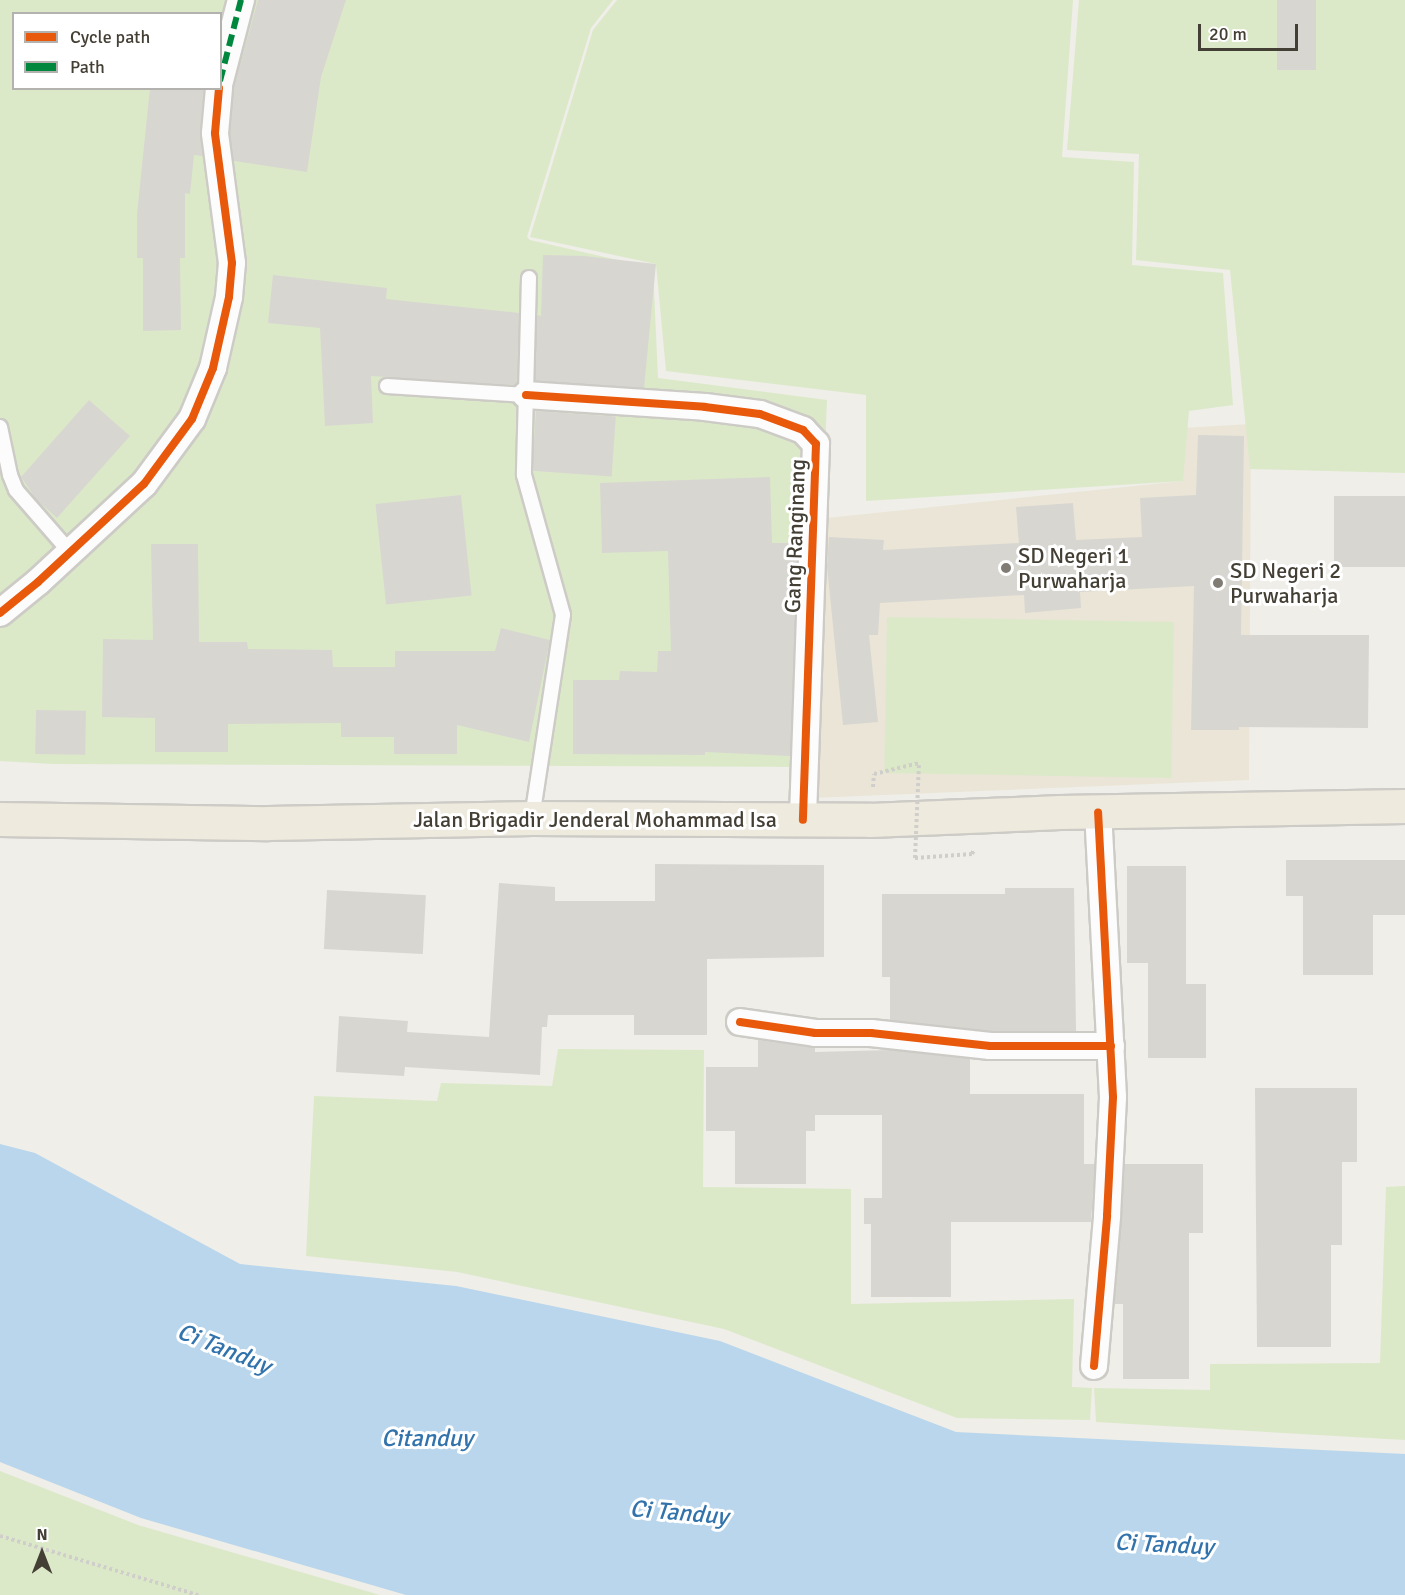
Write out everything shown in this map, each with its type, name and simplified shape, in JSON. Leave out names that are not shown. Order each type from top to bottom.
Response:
[{"type":"highway","name":"Jalan Brigadir Jenderal Mohammad Isa","points":[[0,819],[268,823],[532,818],[870,820],[1098,812],[1405,806]]},
{"type":"street","points":[[222,73],[241,0]]},
{"type":"street","points":[[0,612],[144,484],[192,419],[213,368],[229,297],[232,262],[215,133],[219,90]]},
{"type":"street","name":"Gang Ranginang","points":[[526,395],[705,406],[760,414],[803,430],[816,444],[803,820]]},
{"type":"street","points":[[1094,1366],[1107,1216],[1113,1097],[1098,812]]},
{"type":"street","points":[[740,1022],[815,1033],[871,1033],[990,1046],[1111,1046]]},
{"type":"lane","points":[[529,278],[524,475],[563,615],[532,818]]},
{"type":"lane","name":"Gang Ranginang","points":[[387,387],[526,395]]},
{"type":"lane","points":[[0,427],[10,475],[16,490],[70,552]]},
{"type":"path","points":[[915,858],[919,763]]},
{"type":"path","points":[[0,1536],[198,1595]]},
{"type":"shaded area","points":[[1251,424],[1249,780],[811,798],[827,518],[1183,481],[1183,428]]},
{"type":"green space","points":[[0,0],[613,0],[591,28],[527,237],[530,240],[653,268],[658,378],[827,400],[812,767],[53,764],[0,761]]},
{"type":"green space","points":[[617,0],[1073,0],[1062,157],[1134,162],[1132,265],[1223,273],[1233,405],[1189,411],[1183,481],[866,501],[866,395],[666,371],[656,264],[530,237],[593,30]]},
{"type":"green space","points":[[1079,0],[1405,0],[1405,473],[1250,469],[1230,270],[1136,260],[1139,154],[1067,150]]},
{"type":"green space","points":[[887,617],[1174,622],[1171,778],[884,773]]},
{"type":"green space","points":[[558,1049],[704,1050],[703,1187],[851,1189],[851,1304],[1074,1299],[1072,1387],[1092,1388],[1090,1420],[957,1418],[724,1329],[457,1272],[306,1256],[314,1096],[437,1101],[441,1083],[552,1086]]},
{"type":"green space","points":[[1405,1186],[1405,1440],[1096,1422],[1094,1388],[1210,1390],[1210,1364],[1380,1363],[1386,1187]]},
{"type":"green space","points":[[0,1471],[138,1525],[380,1595],[0,1595]]},
{"type":"water","name":"Citanduy","points":[[0,1144],[35,1153],[240,1264],[456,1286],[720,1341],[956,1432],[1405,1454],[1405,1595],[406,1595],[141,1518],[0,1462]]},
{"type":"building","points":[[258,0],[346,0],[321,77],[307,172],[234,161],[230,133],[234,87]]},
{"type":"building","points":[[1277,0],[1316,0],[1316,70],[1277,70]]},
{"type":"building","points":[[150,90],[204,90],[200,132],[203,156],[194,155],[190,194],[185,193],[185,258],[180,258],[181,330],[143,331],[143,258],[137,258],[137,214]]},
{"type":"building","points":[[543,255],[584,256],[656,264],[644,388],[535,381],[537,315],[541,316]]},
{"type":"building","points":[[273,275],[387,288],[386,299],[519,313],[517,383],[515,385],[371,376],[373,423],[325,426],[320,328],[268,323]]},
{"type":"building","points":[[89,400],[130,436],[57,518],[37,500],[21,477]]},
{"type":"building","points":[[536,411],[616,417],[612,476],[532,471]]},
{"type":"building","points":[[1198,435],[1244,436],[1241,635],[1369,635],[1368,728],[1239,727],[1239,730],[1191,730],[1194,586],[1080,592],[1081,608],[1025,613],[1024,595],[880,603],[878,635],[869,635],[878,722],[843,725],[827,566],[829,537],[884,540],[883,550],[1019,543],[1016,507],[1073,503],[1076,540],[1142,537],[1140,498],[1196,495]]},
{"type":"building","points":[[770,477],[772,543],[798,543],[790,756],[705,752],[705,755],[573,754],[573,680],[619,680],[620,671],[657,672],[658,651],[671,651],[668,551],[602,553],[600,483]]},
{"type":"building","points":[[461,495],[472,595],[386,604],[375,504]]},
{"type":"building","points":[[1334,496],[1405,496],[1405,567],[1334,567]]},
{"type":"building","points":[[151,544],[198,544],[199,642],[247,642],[248,649],[332,650],[333,667],[395,667],[395,651],[495,651],[501,628],[550,640],[529,742],[457,725],[457,754],[394,754],[394,737],[341,737],[341,723],[228,724],[228,752],[155,752],[155,718],[102,717],[103,639],[153,640]]},
{"type":"building","points":[[36,710],[86,711],[85,755],[35,754]]},
{"type":"building","points":[[1286,860],[1405,860],[1405,915],[1373,915],[1373,975],[1303,975],[1303,896],[1286,896]]},
{"type":"building","points":[[655,864],[824,865],[824,957],[707,959],[707,1035],[634,1035],[634,1015],[548,1015],[547,1027],[542,1027],[540,1075],[405,1067],[404,1076],[336,1072],[339,1016],[408,1021],[407,1032],[489,1037],[499,883],[555,887],[555,901],[655,901]]},
{"type":"building","points":[[1127,866],[1186,866],[1186,984],[1206,984],[1206,1058],[1148,1058],[1148,963],[1127,963]]},
{"type":"building","points":[[1005,888],[1074,888],[1076,1031],[991,1031],[890,1020],[890,977],[882,977],[882,894],[1005,894]]},
{"type":"building","points":[[327,890],[426,895],[423,954],[324,949]]},
{"type":"building","points":[[758,1040],[815,1048],[815,1052],[890,1050],[970,1059],[970,1094],[1084,1094],[1084,1164],[1095,1164],[1091,1222],[951,1222],[951,1297],[871,1297],[871,1224],[864,1224],[864,1198],[882,1198],[882,1115],[815,1115],[815,1131],[806,1131],[806,1184],[735,1184],[735,1131],[706,1131],[706,1067],[758,1067]]},
{"type":"building","points":[[1255,1088],[1357,1088],[1357,1162],[1342,1162],[1342,1245],[1331,1245],[1331,1347],[1257,1347]]},
{"type":"building","points":[[1125,1164],[1203,1164],[1203,1233],[1189,1233],[1189,1379],[1123,1379],[1123,1304],[1115,1304],[1115,1297]]},
{"type":"marked path","points":[[222,73],[241,0]]},
{"type":"cycle path","points":[[0,613],[38,582],[144,484],[192,419],[213,368],[229,297],[232,263],[215,133],[219,90]]},
{"type":"cycle path","points":[[526,395],[705,407],[760,414],[803,430],[816,444],[803,820]]},
{"type":"cycle path","points":[[1094,1366],[1107,1216],[1113,1097],[1098,812]]},
{"type":"cycle path","points":[[740,1022],[815,1033],[871,1033],[990,1046],[1111,1046]]},
{"type":"place","name":"SD Negeri 1 Purwaharja","points":[[1006,568]]},
{"type":"place","name":"SD Negeri 2 Purwaharja","points":[[1218,583]]},
{"type":"water label","name":"Ci Tanduy","points":[[224,1349]]},
{"type":"water label","name":"Ci Tanduy","points":[[679,1513]]},
{"type":"water label","name":"Ci Tanduy","points":[[1164,1545]]}]
